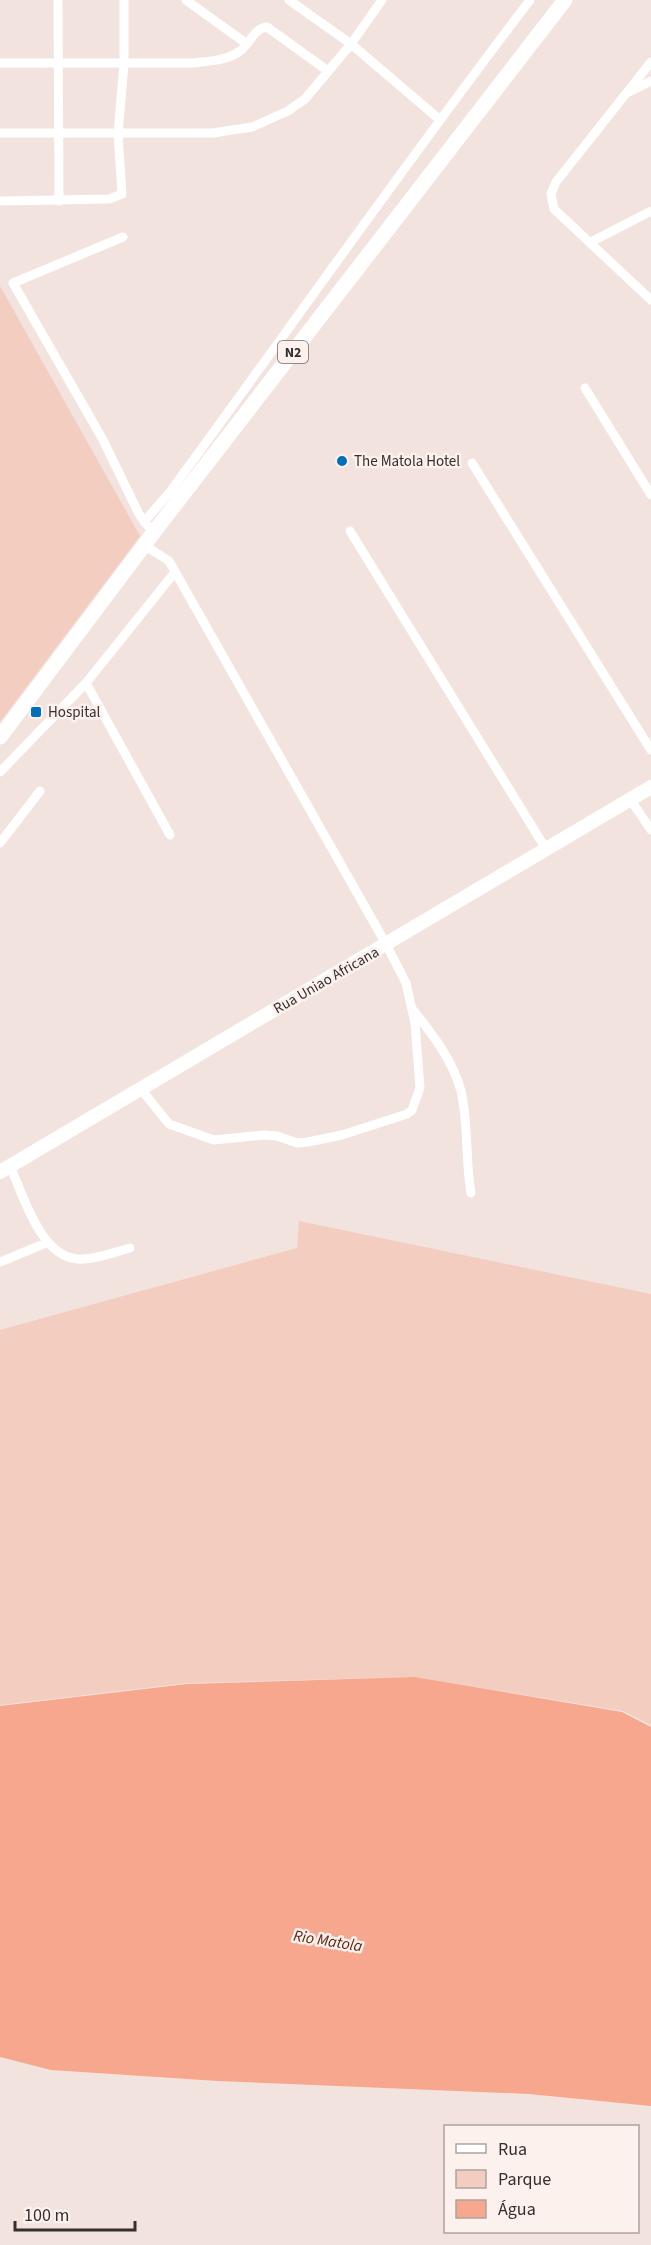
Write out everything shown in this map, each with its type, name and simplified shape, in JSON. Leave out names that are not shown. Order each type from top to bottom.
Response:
[{"type":"main road","name":"N2","points":[[0,737],[6,725],[144,545],[149,527],[565,0]]},
{"type":"main road","name":"Rua Uniao Africana","points":[[5,1169],[651,787]]},
{"type":"street","points":[[58,0],[58,201]]},
{"type":"street","points":[[0,201],[109,199],[122,194],[118,134],[124,64],[124,0]]},
{"type":"street","points":[[186,0],[247,44]]},
{"type":"street","points":[[0,133],[213,133],[252,128],[288,111],[305,99],[351,44],[382,0]]},
{"type":"street","points":[[149,527],[170,492],[397,182],[439,119],[530,0]]},
{"type":"street","points":[[293,1],[351,44],[439,119]]},
{"type":"street","points":[[0,63],[194,63],[222,59],[239,52],[258,29],[267,27],[328,71]]},
{"type":"street","points":[[651,62],[552,188],[551,201],[554,209],[651,300]]},
{"type":"street","points":[[627,93],[651,81]]},
{"type":"street","points":[[591,242],[651,211]]},
{"type":"street","points":[[123,237],[14,283],[102,438],[149,527]]},
{"type":"street","points":[[585,388],[651,495]]},
{"type":"street","points":[[472,463],[651,750]]},
{"type":"street","points":[[350,531],[546,849]]},
{"type":"street","points":[[140,1088],[169,1124],[202,1137],[225,1140],[277,1136],[297,1143],[342,1135],[407,1114],[412,1110],[420,1088],[413,1009],[406,983],[175,572],[168,561],[144,545]]},
{"type":"street","points":[[0,772],[86,682],[175,572]]},
{"type":"street","points":[[86,682],[170,835]]},
{"type":"street","points":[[0,843],[40,791]]},
{"type":"street","points":[[630,800],[651,830]]},
{"type":"street","points":[[413,1009],[438,1043],[457,1079],[464,1109],[471,1193]]},
{"type":"street","points":[[5,1169],[46,1243],[68,1256],[83,1260],[130,1248]]},
{"type":"street","points":[[0,1262],[46,1243]]},
{"type":"green space","points":[[0,286],[140,536],[0,722]]},
{"type":"green space","points":[[299,1221],[651,1294],[651,1725],[623,1711],[415,1677],[187,1683],[0,1705],[0,1330],[297,1248]]},
{"type":"water","name":"Rio Matola","points":[[415,1677],[622,1712],[651,1727],[651,2106],[529,2094],[218,2081],[51,2070],[0,2057],[0,1706],[187,1684]]},
{"type":"place","name":"The Matola Hotel","points":[[342,461]]},
{"type":"place","name":"Hospital","points":[[36,712]]}]
